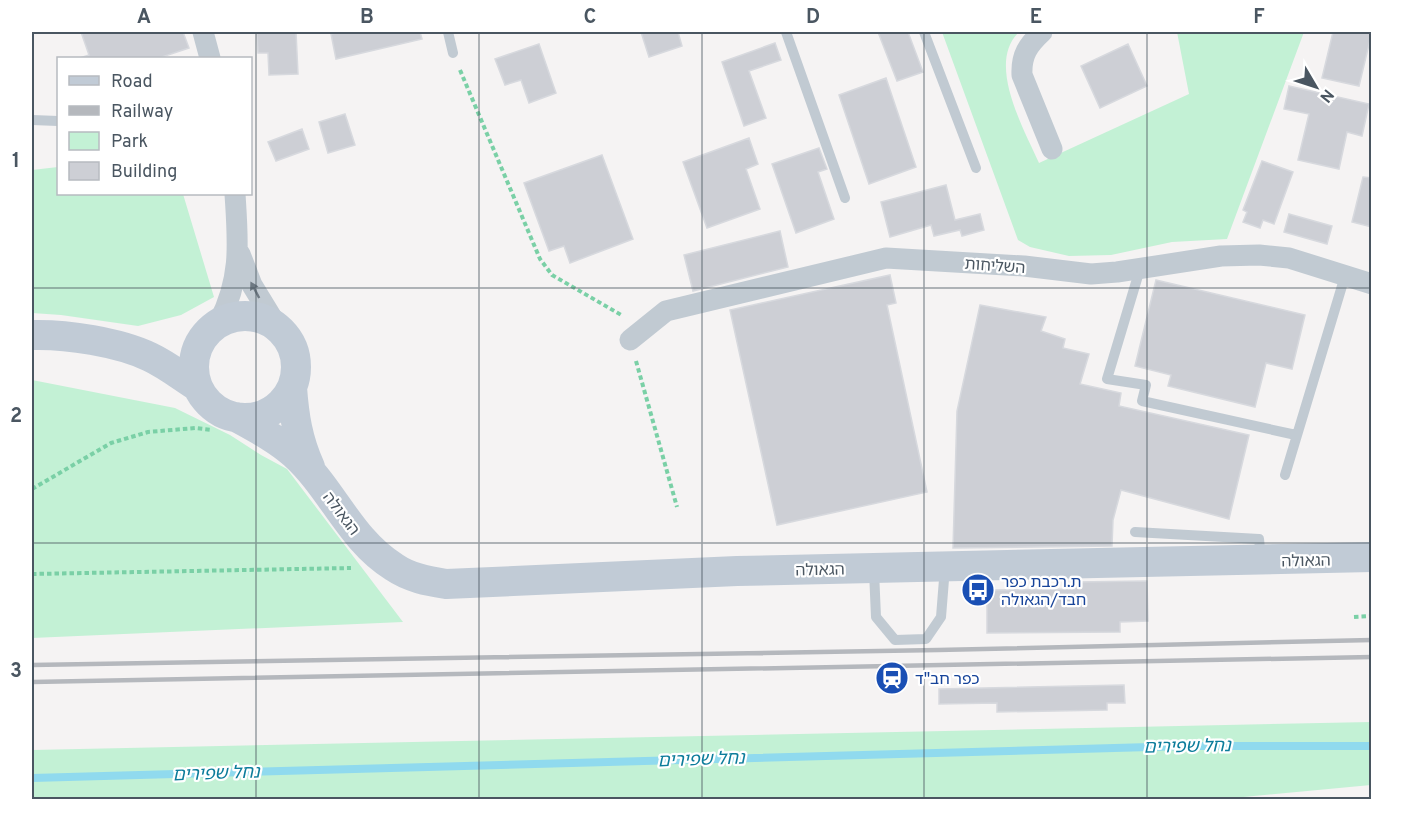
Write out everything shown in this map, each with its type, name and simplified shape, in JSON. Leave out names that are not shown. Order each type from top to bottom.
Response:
[{"type":"main road","points":[[122,347],[182,343],[234,316],[249,315],[264,318],[278,326],[289,338],[295,354],[296,371],[292,387],[283,402],[269,412],[227,424],[220,412],[207,402],[198,387],[194,364],[200,341],[213,327]]},
{"type":"main road","points":[[32,335],[95,341],[122,347],[150,357],[198,387]]},
{"type":"main road","name":"הגאולה","points":[[292,387],[295,426],[302,450],[314,475]]},
{"type":"main road","name":"הגאולה","points":[[227,424],[277,441],[295,455],[314,475],[366,543],[394,568],[422,580],[446,584],[737,571],[1371,558]]},
{"type":"street","points":[[203,32],[210,57]]},
{"type":"street","points":[[1042,32],[1024,52],[1022,75],[1052,149]]},
{"type":"street","points":[[213,327],[229,303],[239,250],[235,195]]},
{"type":"street","points":[[239,250],[252,285],[278,326]]},
{"type":"street","name":"השליחות","points":[[630,340],[666,311],[886,258],[1024,266],[1091,274],[1221,256],[1259,255],[1289,258],[1371,284]]},
{"type":"lane","points":[[448,32],[453,53]]},
{"type":"lane","points":[[786,32],[845,198]]},
{"type":"lane","points":[[924,32],[976,168]]},
{"type":"lane","points":[[32,120],[57,121]]},
{"type":"lane","points":[[1140,268],[1107,379],[1146,385],[1142,401],[1296,435]]},
{"type":"lane","points":[[1285,475],[1345,276]]},
{"type":"lane","points":[[1135,532],[1259,539],[1261,561]]},
{"type":"lane","points":[[874,568],[876,617],[895,640],[926,639],[940,617],[945,567]]},
{"type":"path","points":[[453,53],[540,259],[552,275],[623,316],[677,507]]},
{"type":"path","points":[[32,489],[111,443],[148,432],[227,424]]},
{"type":"path","points":[[32,574],[394,568]]},
{"type":"path","points":[[1354,617],[1371,616]]},
{"type":"green space","points":[[942,32],[1019,32],[1010,45],[1006,61],[1007,78],[1017,115],[1039,163],[1189,94],[1177,32],[1304,32],[1227,239],[1172,242],[1111,255],[1069,256],[1030,247],[1018,240]]},
{"type":"green space","points":[[57,167],[57,195],[183,195],[214,297],[181,315],[138,326],[32,313],[32,170]]},
{"type":"green space","points":[[32,380],[175,408],[230,435],[287,469],[403,622],[32,638]]},
{"type":"green space","points":[[1371,722],[1371,785],[1223,799],[32,799],[32,750]]},
{"type":"building","points":[[81,32],[183,32],[189,48],[162,57],[83,57],[89,55]]},
{"type":"building","points":[[257,32],[296,32],[298,74],[269,75],[268,53],[258,53]]},
{"type":"building","points":[[339,32],[420,32],[422,39],[336,59],[331,34]]},
{"type":"building","points":[[641,32],[678,32],[682,46],[649,57]]},
{"type":"building","points":[[878,32],[908,32],[923,72],[897,81]]},
{"type":"building","points":[[1333,32],[1372,32],[1359,86],[1322,78]]},
{"type":"building","points":[[775,43],[781,60],[749,71],[766,118],[744,126],[722,62]]},
{"type":"building","points":[[539,44],[556,93],[529,103],[521,80],[505,85],[495,59]]},
{"type":"building","points":[[1128,44],[1147,86],[1100,108],[1081,66]]},
{"type":"building","points":[[886,78],[916,167],[869,184],[839,95]]},
{"type":"building","points":[[1289,86],[1369,104],[1362,136],[1347,132],[1339,169],[1298,160],[1309,114],[1284,109]]},
{"type":"building","points":[[345,114],[355,145],[328,153],[319,122]]},
{"type":"building","points":[[302,129],[309,149],[276,161],[268,142]]},
{"type":"building","points":[[749,138],[758,164],[746,169],[760,209],[707,228],[683,162]]},
{"type":"building","points":[[819,148],[827,169],[818,172],[834,219],[796,233],[772,164]]},
{"type":"building","points":[[602,155],[633,239],[570,263],[564,246],[549,251],[524,183]]},
{"type":"building","points":[[1262,161],[1293,172],[1274,224],[1263,220],[1260,228],[1243,222],[1247,212],[1243,210]]},
{"type":"building","points":[[1363,177],[1372,178],[1372,227],[1352,222]]},
{"type":"building","points":[[946,185],[955,220],[980,214],[984,230],[962,236],[960,230],[934,236],[931,225],[890,237],[881,202]]},
{"type":"building","points":[[1289,214],[1332,226],[1327,244],[1284,232]]},
{"type":"building","points":[[780,231],[788,267],[693,291],[684,255]]},
{"type":"building","points":[[890,275],[896,303],[887,305],[927,492],[777,525],[730,310]]},
{"type":"building","points":[[1156,280],[1305,315],[1292,369],[1266,363],[1255,407],[1168,386],[1171,375],[1135,366]]},
{"type":"building","points":[[980,305],[1046,317],[1041,331],[1065,339],[1063,348],[1089,354],[1080,384],[1121,393],[1119,406],[1249,435],[1229,519],[1121,490],[1113,520],[1112,546],[953,548],[957,411]]},
{"type":"building","points":[[1147,581],[1148,621],[1120,622],[1120,632],[987,633],[987,590],[1075,589],[1075,582]]},
{"type":"building","points":[[1124,685],[1125,703],[1107,703],[1107,710],[997,712],[997,703],[939,704],[939,689]]},
{"type":"waterway","name":"נחל שפירים","points":[[32,778],[1186,746],[1372,746]]},
{"type":"railway","points":[[32,665],[938,650],[1372,640]]},
{"type":"railway","points":[[32,682],[1372,657]]},
{"type":"place","name":"ת.רכבת כפר חבד/הגאולה","points":[[978,590]]},
{"type":"place","name":"כפר חב\"ד","points":[[892,678]]}]
